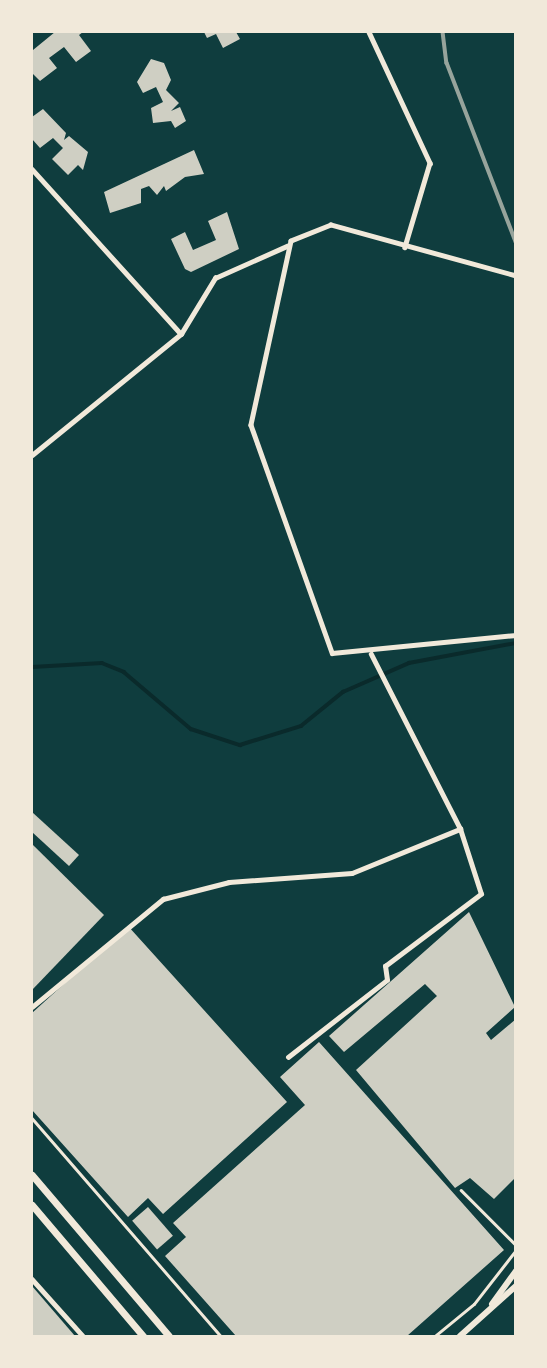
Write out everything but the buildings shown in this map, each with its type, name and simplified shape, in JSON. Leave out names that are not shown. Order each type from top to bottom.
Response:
[{"type":"main road","points":[[32,1175],[169,1336]]},
{"type":"main road","points":[[32,1205],[143,1336]]},
{"type":"main road","points":[[483,1315],[516,1271]]},
{"type":"main road","points":[[460,1336],[516,1286]]},
{"type":"street","points":[[369,32],[430,163],[405,247]]},
{"type":"street","points":[[32,169],[181,334]]},
{"type":"street","points":[[32,455],[181,334],[215,278],[331,225],[516,276]]},
{"type":"street","points":[[287,246],[251,425],[332,653],[371,654],[516,635]]},
{"type":"street","points":[[288,1057],[387,980],[385,966],[481,894],[460,829],[371,654]]},
{"type":"street","points":[[32,1007],[163,899],[229,882],[352,873],[460,829]]},
{"type":"street","points":[[32,1279],[83,1336]]},
{"type":"lane","points":[[32,1118],[222,1336]]},
{"type":"lane","points":[[435,1336],[474,1304],[516,1248],[461,1190]]},
{"type":"waterway","points":[[32,667],[102,663],[124,672],[191,729],[240,745],[301,726],[343,692],[409,663],[516,643]]},
{"type":"railway","points":[[443,32],[447,63],[516,242]]}]
